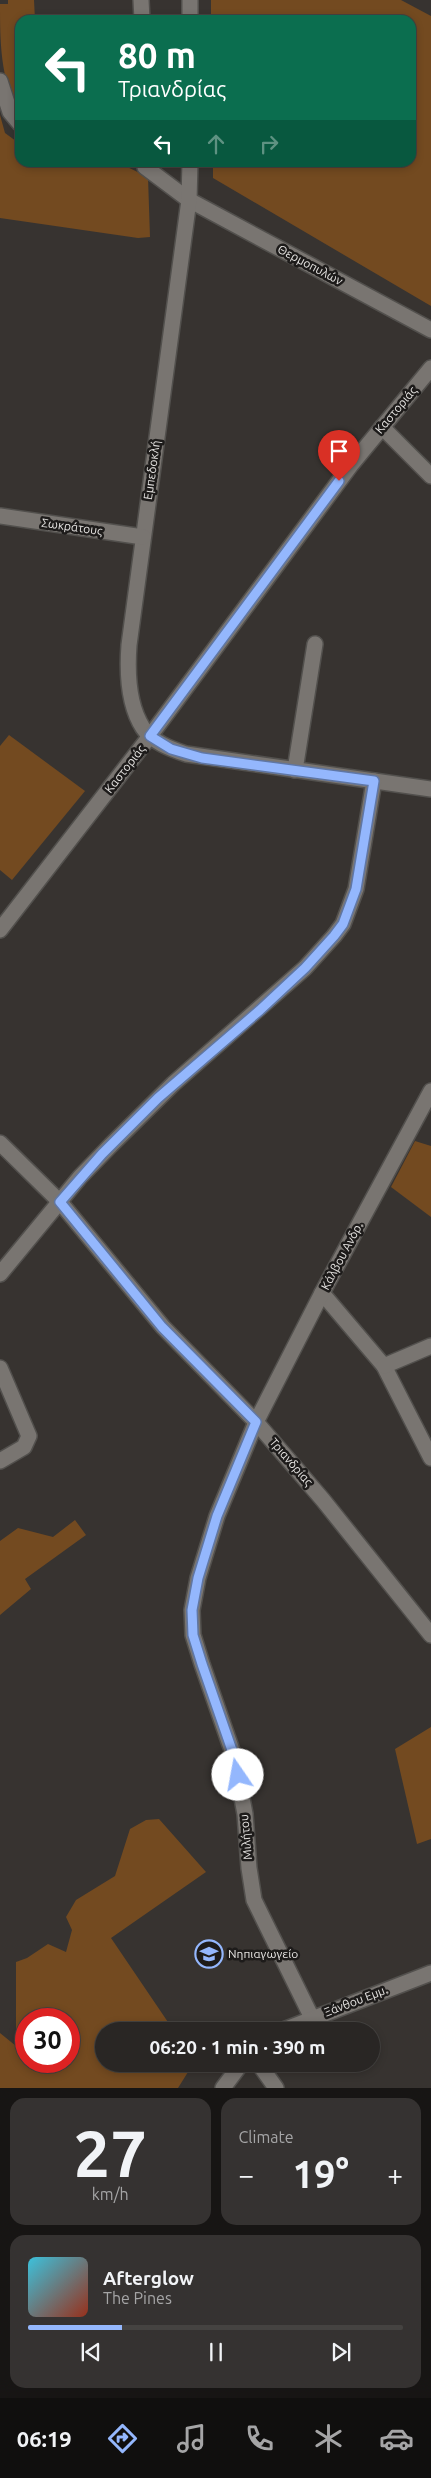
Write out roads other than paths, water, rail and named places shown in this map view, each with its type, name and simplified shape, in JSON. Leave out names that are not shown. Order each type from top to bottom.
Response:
[{"type":"street","points":[[141,0],[142,15]]},
{"type":"street","points":[[190,0],[190,15]]},
{"type":"street","points":[[0,81],[10,112],[15,118]]},
{"type":"street","points":[[147,167],[189,200]]},
{"type":"street","name":"Εμπεδοκλή","points":[[150,736],[143,728],[136,714],[129,685],[128,660],[189,200],[190,167]]},
{"type":"street","name":"Θερμοπυλών","points":[[189,200],[431,330]]},
{"type":"street","name":"Καστοριάς","points":[[0,930],[150,736],[351,465],[431,368]]},
{"type":"street","points":[[382,427],[431,476]]},
{"type":"street","name":"Σωκράτους","points":[[0,516],[143,537]]},
{"type":"street","points":[[295,770],[315,644]]},
{"type":"street","points":[[150,736],[171,749],[186,754],[431,789]]},
{"type":"street","points":[[0,1274],[87,1170],[158,1098],[260,1010],[305,968],[334,936],[343,924],[356,889],[374,781]]},
{"type":"street","name":"Κάλβου Ανδρ.","points":[[256,1422],[322,1293],[431,1091]]},
{"type":"street","name":"Τριανδρίας","points":[[0,1143],[60,1202],[162,1327],[256,1422],[323,1500],[431,1636]]},
{"type":"street","points":[[322,1293],[384,1366],[431,1458]]},
{"type":"street","points":[[384,1366],[431,1346]]},
{"type":"street","points":[[0,1368],[29,1436],[24,1447],[0,1461]]},
{"type":"street","name":"Μιλήτου","points":[[256,1422],[214,1525],[198,1578],[192,1610],[192,1622],[202,1664],[234,1756],[244,1814],[254,1900],[312,2018]]},
{"type":"street","name":"Ξάνθου Εμμ.","points":[[302,2022],[431,1973]]},
{"type":"street","points":[[222,2088],[235,2072]]},
{"type":"street","points":[[265,2072],[276,2088]]},
{"type":"place","name":"Νηπιαγωγείο","points":[[209,1954]]}]
